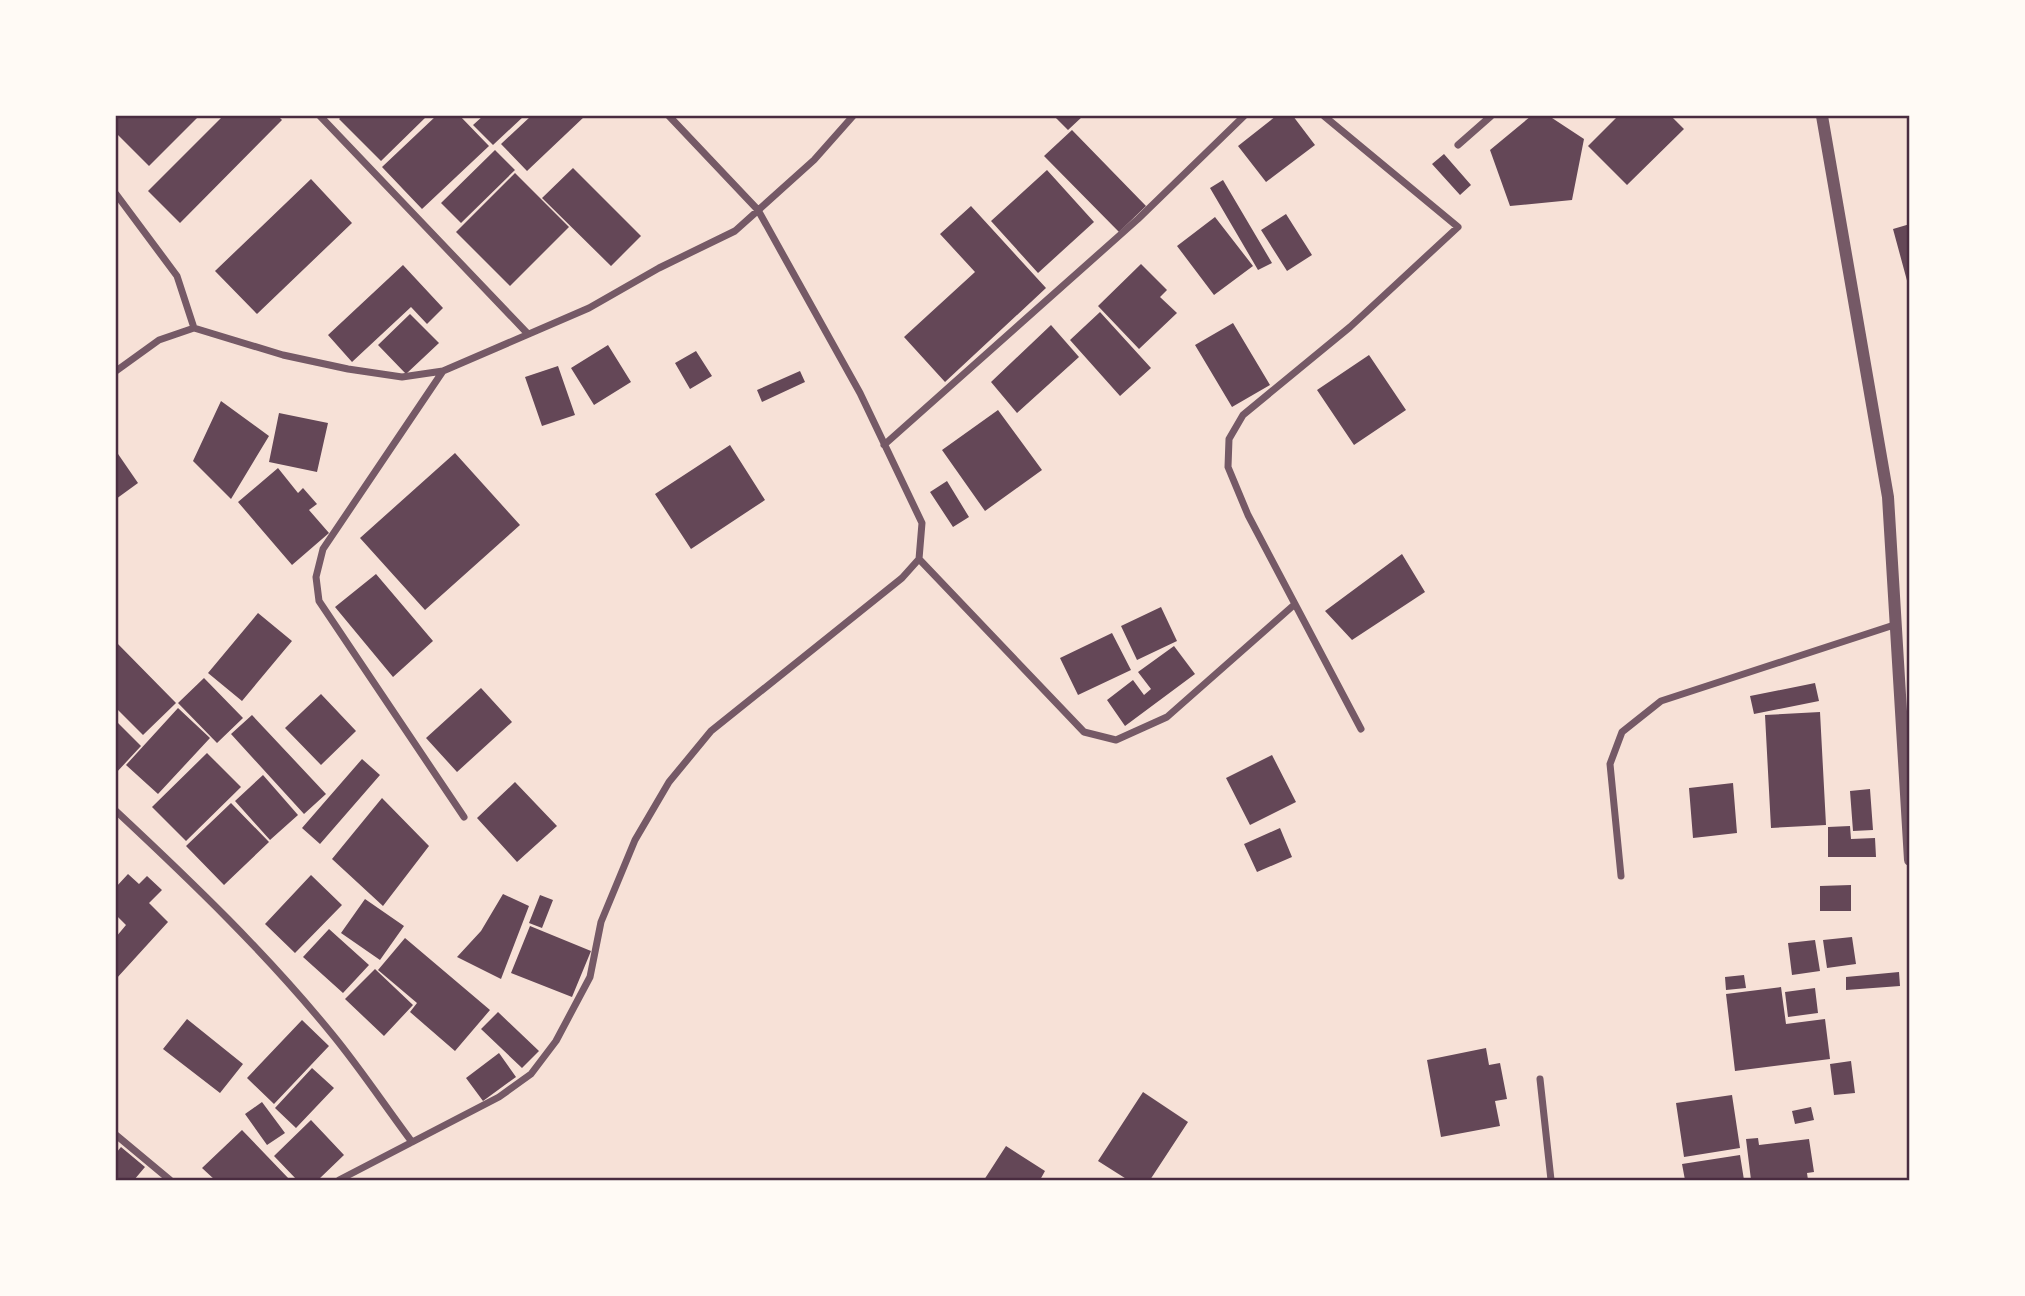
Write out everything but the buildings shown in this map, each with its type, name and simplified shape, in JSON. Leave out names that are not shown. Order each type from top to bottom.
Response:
[{"type":"street","points":[[320,116],[528,334]]},
{"type":"street","points":[[339,1181],[499,1097],[531,1074],[556,1041],[590,977],[601,922],[635,840],[669,782],[711,731],[902,578],[919,559],[922,523],[854,383],[758,210],[669,116]]},
{"type":"street","points":[[116,371],[159,340],[194,328],[283,355],[348,369],[402,377],[443,371],[589,308],[659,268],[735,231],[814,160],[853,116]]},
{"type":"street","points":[[884,445],[1138,219],[1244,116]]},
{"type":"street","points":[[1324,116],[1458,227],[1350,327],[1243,415],[1229,439],[1228,467],[1248,514],[1361,729]]},
{"type":"street","points":[[1458,145],[1491,116]]},
{"type":"street","points":[[1822,116],[1888,497],[1894,625],[1906,767],[1909,860]]},
{"type":"street","points":[[116,194],[177,276],[194,328]]},
{"type":"street","points":[[443,371],[323,549],[316,577],[319,601],[464,817]]},
{"type":"street","points":[[919,559],[1083,732],[1116,740],[1167,717],[1295,604]]},
{"type":"street","points":[[1621,876],[1610,764],[1622,732],[1661,701],[1894,625]]},
{"type":"street","points":[[116,811],[213,901],[279,972],[333,1035],[411,1142]]},
{"type":"street","points":[[1540,1079],[1551,1181]]},
{"type":"street","points":[[116,1135],[170,1181]]}]
